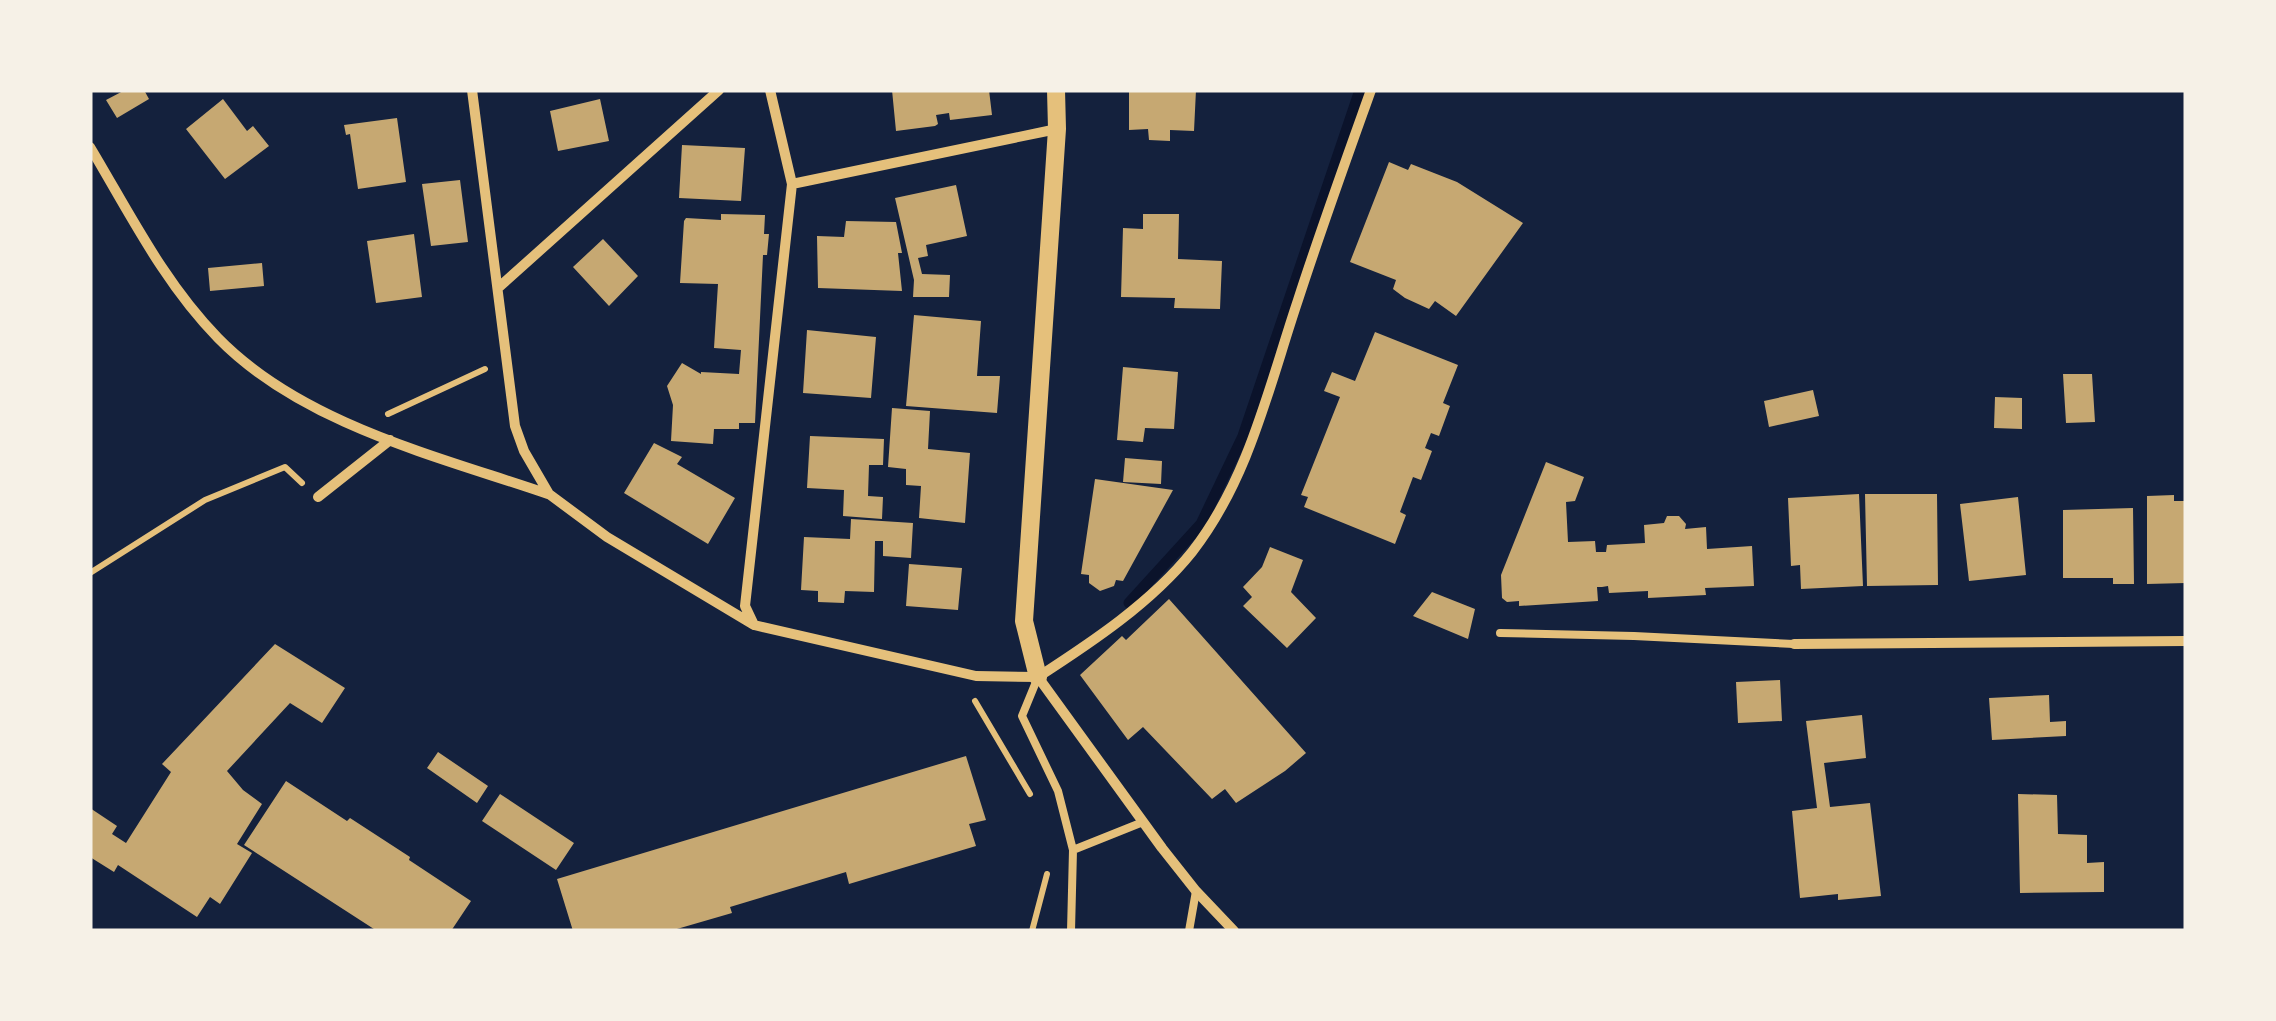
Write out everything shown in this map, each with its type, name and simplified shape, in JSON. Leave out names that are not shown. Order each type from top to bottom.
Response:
[{"type":"street","points":[[472,90],[515,426],[524,451],[549,494]]},
{"type":"street","points":[[498,288],[719,90]]},
{"type":"street","points":[[754,625],[745,606],[792,184],[770,90]]},
{"type":"street","points":[[1056,90],[1057,128],[1024,621],[1038,676],[1196,891],[1234,931]]},
{"type":"street","points":[[90,147],[186,301],[243,361],[287,391],[357,428],[549,494],[607,536],[754,625],[976,676],[1038,676],[1146,598],[1191,553],[1236,481],[1371,90]]},
{"type":"street","points":[[792,184],[1057,128]]},
{"type":"street","points":[[318,497],[390,440]]},
{"type":"street","points":[[1794,644],[2186,642]]},
{"type":"lane","points":[[1500,633],[1794,644]]},
{"type":"lane","points":[[1038,676],[1022,716],[1058,792],[1072,850],[1072,931]]},
{"type":"lane","points":[[1072,850],[1143,822]]},
{"type":"lane","points":[[1189,931],[1196,891]]},
{"type":"path","points":[[357,428],[506,362]]},
{"type":"path","points":[[90,573],[206,500],[285,467],[318,497]]},
{"type":"path","points":[[972,696],[1033,800]]},
{"type":"path","points":[[1032,931],[1049,865]]},
{"type":"building","points":[[125,90],[144,90],[149,99],[117,118],[106,100]]},
{"type":"building","points":[[892,90],[989,90],[992,115],[950,120],[949,113],[936,115],[935,126],[896,131]]},
{"type":"building","points":[[1129,90],[1196,90],[1194,131],[1170,130],[1170,141],[1149,140],[1148,129],[1129,130]]},
{"type":"building","points":[[223,99],[247,131],[253,126],[269,146],[225,179],[186,129]]},
{"type":"building","points":[[600,99],[609,141],[558,151],[550,111]]},
{"type":"building","points":[[397,118],[406,182],[358,189],[350,134],[346,135],[344,125]]},
{"type":"building","points":[[682,145],[745,148],[741,201],[679,198]]},
{"type":"building","points":[[1389,162],[1408,170],[1411,164],[1457,182],[1523,223],[1456,316],[1435,301],[1429,309],[1405,298],[1393,289],[1396,280],[1350,262]]},
{"type":"building","points":[[460,180],[468,242],[431,246],[422,184]]},
{"type":"building","points":[[956,185],[967,236],[926,245],[928,256],[918,258],[922,274],[950,275],[949,297],[913,297],[914,280],[895,198]]},
{"type":"building","points":[[721,214],[765,215],[764,234],[769,234],[767,255],[763,255],[755,423],[739,423],[739,429],[714,429],[713,444],[671,441],[673,405],[667,386],[682,363],[701,374],[739,374],[741,350],[714,348],[718,284],[680,283],[684,221],[721,220]]},
{"type":"building","points":[[1143,214],[1179,214],[1178,259],[1222,261],[1220,309],[1174,308],[1175,298],[1121,297],[1123,228],[1143,229]]},
{"type":"building","points":[[846,221],[896,222],[902,253],[898,253],[902,291],[818,288],[817,236],[844,237]]},
{"type":"building","points":[[414,234],[422,297],[376,303],[367,241]]},
{"type":"building","points":[[603,239],[638,276],[609,306],[573,267]]},
{"type":"building","points":[[262,263],[264,286],[210,291],[208,268]]},
{"type":"building","points":[[914,315],[981,321],[977,376],[1000,376],[997,413],[906,406]]},
{"type":"building","points":[[807,330],[876,337],[871,398],[803,393]]},
{"type":"building","points":[[1375,332],[1458,365],[1443,403],[1450,406],[1439,436],[1431,433],[1425,448],[1432,451],[1421,480],[1413,477],[1400,512],[1406,515],[1395,544],[1304,507],[1308,497],[1301,495],[1340,397],[1324,391],[1332,372],[1355,381]]},
{"type":"building","points":[[1123,367],[1178,372],[1174,429],[1145,428],[1143,442],[1117,440]]},
{"type":"building","points":[[2063,374],[2092,374],[2095,422],[2066,423]]},
{"type":"building","points":[[1813,390],[1819,416],[1769,427],[1764,401]]},
{"type":"building","points":[[1995,397],[2022,398],[2022,429],[1994,428]]},
{"type":"building","points":[[892,408],[930,411],[928,449],[970,453],[965,523],[919,518],[921,486],[906,485],[906,469],[888,467]]},
{"type":"building","points":[[810,436],[884,439],[883,465],[869,465],[868,496],[883,497],[882,519],[843,516],[844,490],[807,488]]},
{"type":"building","points":[[654,443],[682,457],[677,464],[735,498],[708,544],[624,493]]},
{"type":"building","points":[[1125,458],[1162,461],[1161,484],[1123,482]]},
{"type":"building","points":[[1546,462],[1584,477],[1575,501],[1566,502],[1568,542],[1595,541],[1596,552],[1606,552],[1607,545],[1645,543],[1644,525],[1664,523],[1667,516],[1679,516],[1686,524],[1685,529],[1706,527],[1707,549],[1752,546],[1754,586],[1705,588],[1706,595],[1648,598],[1648,591],[1609,593],[1608,586],[1597,587],[1598,601],[1519,606],[1519,601],[1507,602],[1502,598],[1501,575]]},
{"type":"building","points":[[1095,479],[1173,490],[1123,581],[1116,580],[1114,586],[1100,591],[1089,583],[1089,575],[1081,574]]},
{"type":"building","points":[[1859,494],[1863,586],[1801,589],[1800,565],[1791,566],[1788,498]]},
{"type":"building","points":[[1865,494],[1937,494],[1938,585],[1867,586]]},
{"type":"building","points":[[2174,495],[2174,501],[2186,501],[2186,583],[2147,584],[2147,496]]},
{"type":"building","points":[[2018,497],[2026,575],[1969,581],[1960,504]]},
{"type":"building","points":[[2133,508],[2134,584],[2113,584],[2113,578],[2063,578],[2063,510]]},
{"type":"building","points":[[851,519],[913,523],[911,558],[883,556],[883,541],[875,541],[874,592],[845,591],[844,603],[818,602],[818,591],[801,590],[804,537],[850,539]]},
{"type":"building","points":[[1270,547],[1303,560],[1291,592],[1316,618],[1287,648],[1243,606],[1252,597],[1243,587],[1262,567]]},
{"type":"building","points":[[909,564],[962,568],[958,610],[906,606]]},
{"type":"building","points":[[1432,592],[1475,609],[1468,639],[1413,616]]},
{"type":"building","points":[[1169,599],[1306,753],[1236,803],[1225,789],[1212,799],[1143,727],[1128,740],[1080,675],[1122,636],[1126,640]]},
{"type":"building","points":[[275,644],[345,688],[322,723],[290,703],[227,771],[262,804],[237,844],[252,853],[220,904],[210,897],[197,917],[118,865],[114,872],[90,857],[90,808],[117,826],[112,834],[126,843],[171,772],[162,764]]},
{"type":"building","points":[[1780,680],[1782,721],[1738,723],[1736,682]]},
{"type":"building","points":[[2049,695],[2050,722],[2066,721],[2066,736],[1992,740],[1989,698]]},
{"type":"building","points":[[1862,715],[1866,758],[1824,763],[1830,807],[1870,803],[1881,896],[1838,900],[1838,894],[1800,898],[1792,811],[1817,808],[1806,721]]},
{"type":"building","points":[[438,752],[488,786],[477,803],[427,768]]},
{"type":"building","points":[[966,756],[986,820],[969,824],[976,846],[849,884],[846,872],[730,907],[732,913],[670,931],[573,931],[557,879]]},
{"type":"building","points":[[286,781],[347,821],[350,818],[471,901],[451,931],[377,931],[244,845]]},
{"type":"building","points":[[500,794],[574,843],[556,870],[482,821]]},
{"type":"building","points":[[2018,794],[2057,795],[2058,834],[2087,835],[2087,863],[2104,862],[2104,892],[2020,893]]},
{"type":"waterway","points":[[1129,603],[1201,524],[1243,436],[1360,90]]}]
